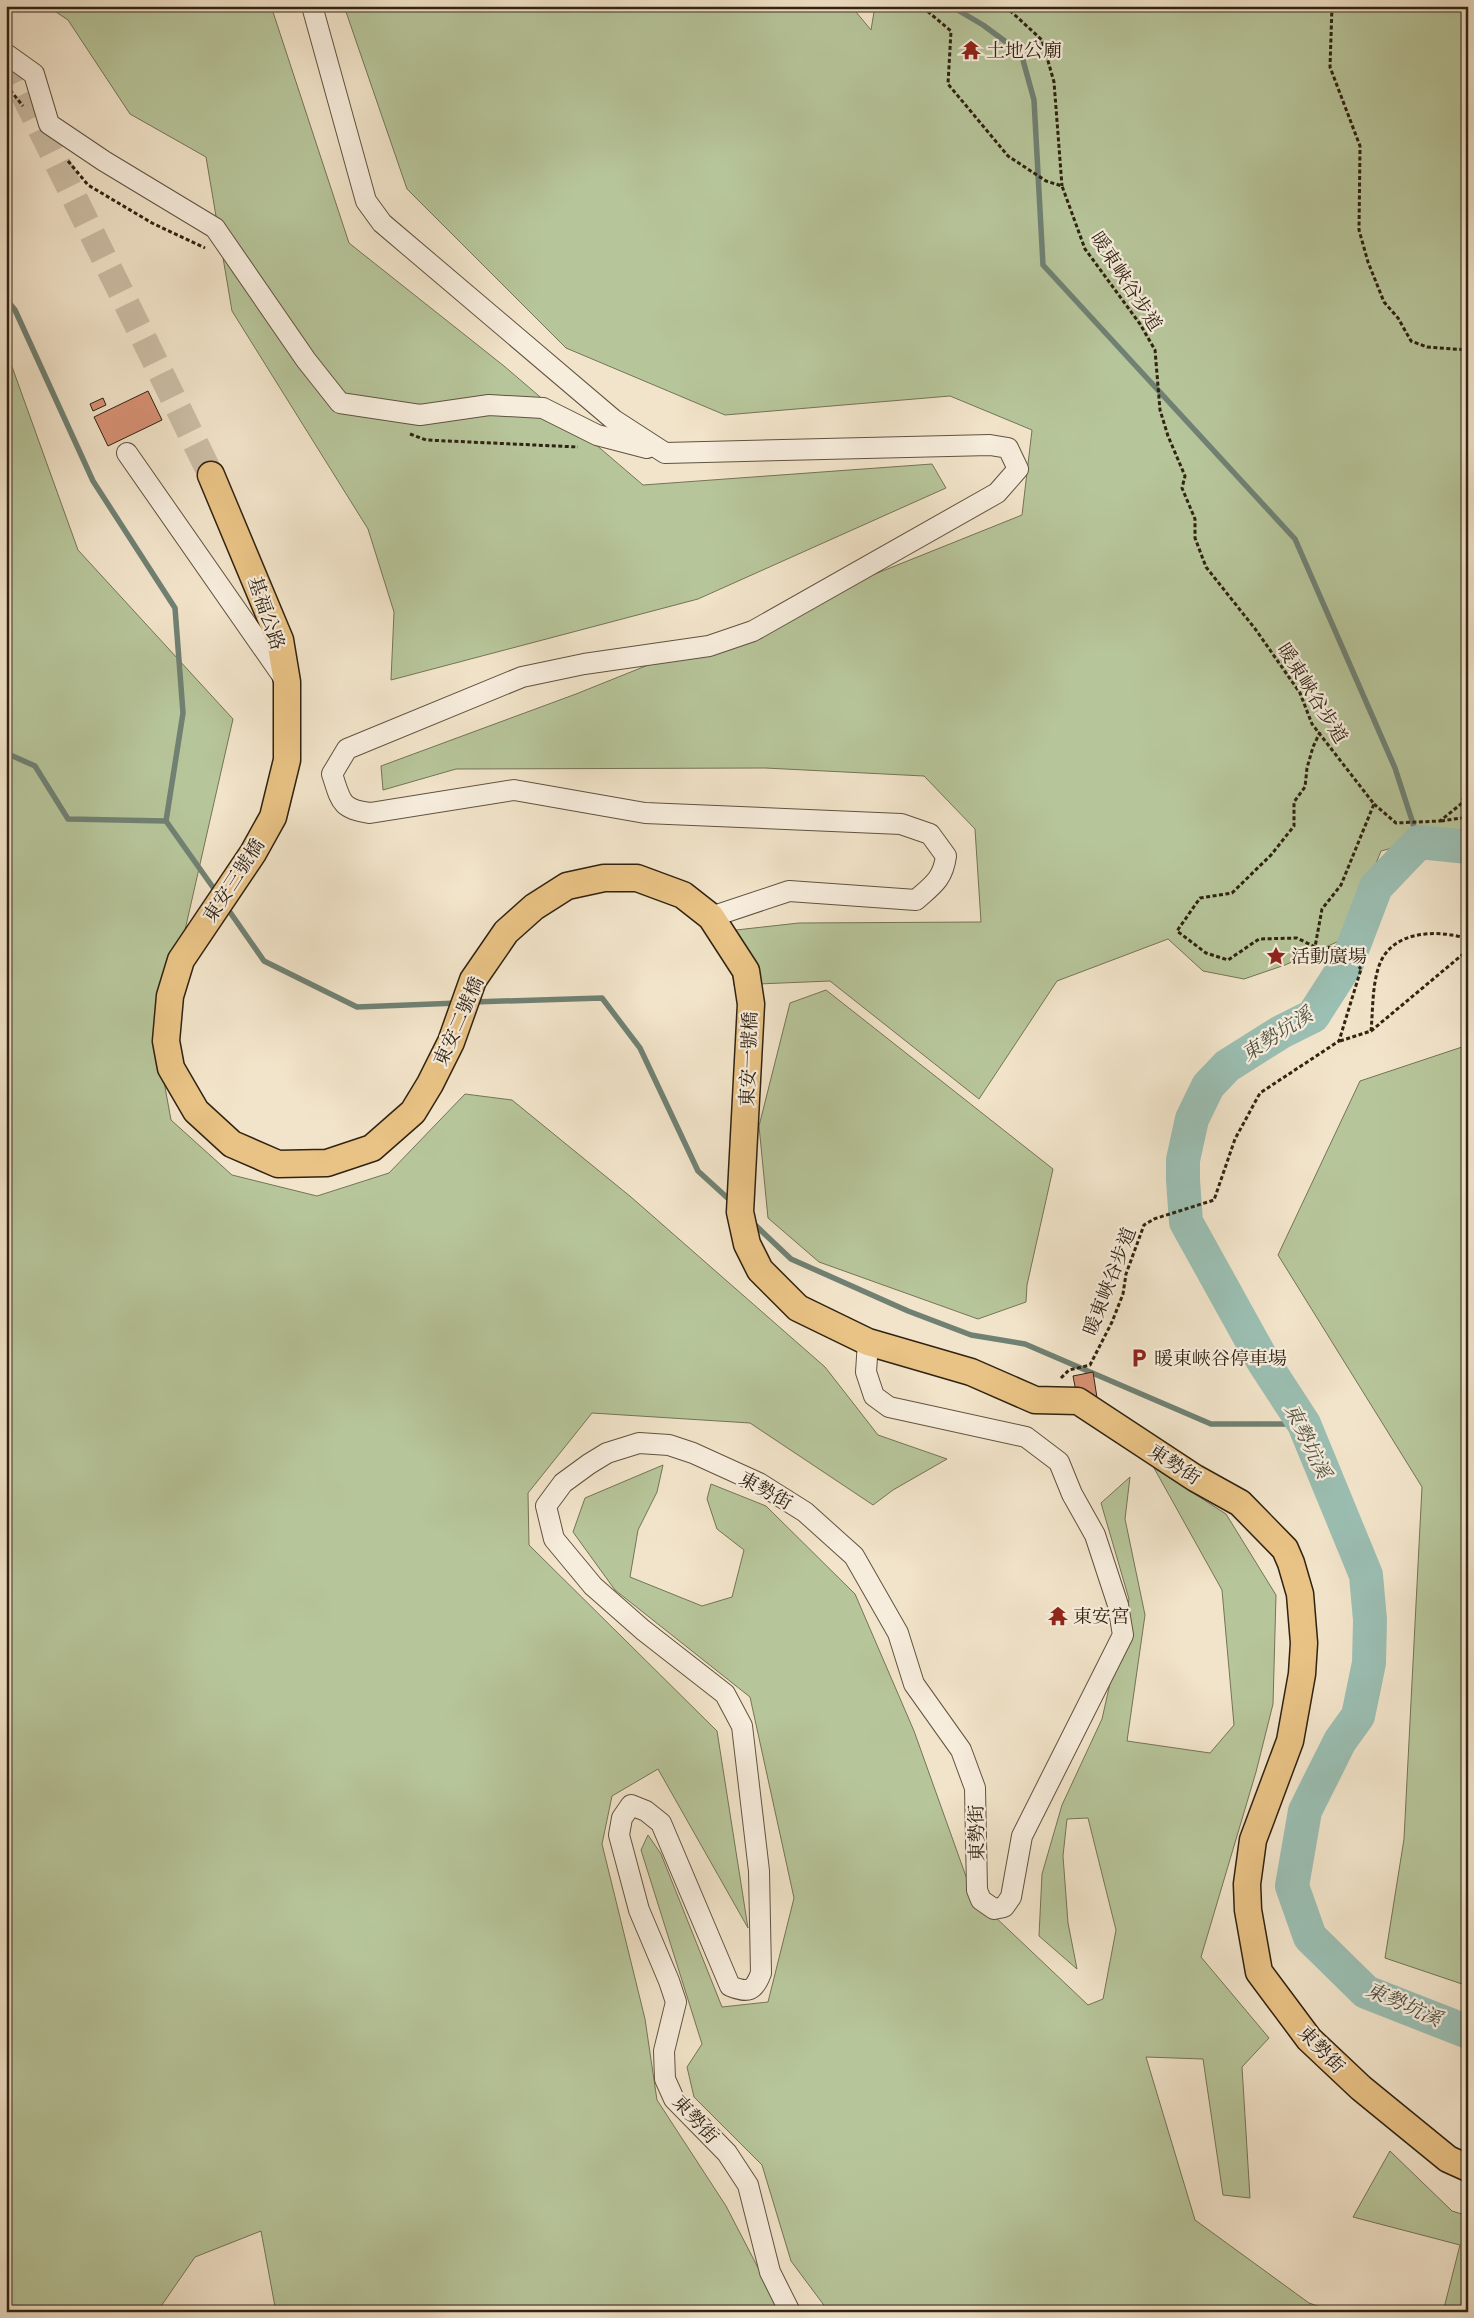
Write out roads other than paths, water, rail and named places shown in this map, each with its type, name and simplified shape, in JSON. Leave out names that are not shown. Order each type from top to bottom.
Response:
[{"type":"main road","name":"基福公路","points":[[211,475],[280,640],[287,682],[287,760]]},
{"type":"main road","name":"東安三號橋","points":[[287,760],[273,817],[253,853],[181,960],[170,996],[166,1041],[171,1068],[196,1111],[232,1144],[278,1164],[327,1163],[372,1148],[413,1112]]},
{"type":"main road","name":"東安二號橋","points":[[413,1112],[430,1084],[451,1042],[474,980],[506,932],[534,907],[567,886],[604,878],[637,878],[683,895],[712,917]]},
{"type":"main road","name":"東安一號橋","points":[[712,917],[746,971],[751,1004],[740,1212],[747,1244],[760,1270],[798,1308],[868,1342]]},
{"type":"main road","name":"東勢街","points":[[868,1342],[971,1372],[1035,1400],[1078,1401],[1195,1478],[1240,1503],[1285,1549],[1292,1563],[1300,1594],[1304,1643],[1302,1674],[1290,1741],[1253,1840],[1248,1875],[1248,1910],[1259,1972],[1309,2039],[1360,2088],[1448,2159],[1468,2168]]},
{"type":"street","points":[[312,6],[366,201],[382,223],[614,420],[665,453]]},
{"type":"street","points":[[6,54],[34,74],[49,124],[104,161],[216,228],[306,360],[340,403],[420,415],[488,405],[543,408],[597,435],[665,453],[990,445],[1008,448],[1018,469],[996,493],[753,631],[708,646],[584,664],[522,677],[347,749],[332,774],[341,802],[352,810],[370,813],[514,790],[645,812],[901,824],[930,834],[946,856],[944,870],[936,882],[916,900],[789,891],[712,917]]},
{"type":"street","points":[[127,453],[287,682]]},
{"type":"street","name":"東勢街","points":[[790,2312],[770,2272],[748,2185],[727,2153],[674,2099],[665,2079],[664,2051],[676,2002],[670,1981],[639,1910],[619,1834],[622,1818],[631,1805],[646,1811],[661,1823],[730,1986],[743,1991],[757,1984],[761,1973],[759,1871],[742,1726],[725,1694],[643,1630],[593,1586],[554,1539],[546,1506],[563,1483],[589,1464],[607,1453],[639,1443],[669,1445],[693,1453],[759,1483],[805,1512],[854,1556],[898,1633],[914,1684],[960,1750],[976,1788],[978,1890],[981,1900],[994,1909],[1004,1907],[1011,1897],[1022,1836],[1123,1635],[1118,1605],[1095,1535],[1072,1494],[1059,1462],[1026,1436],[889,1406],[874,1396],[866,1372],[868,1342]]},
{"type":"waterway","points":[[951,6],[983,25],[1021,53],[1034,100],[1043,265],[1295,539],[1395,768],[1419,842]]},
{"type":"waterway","points":[[6,299],[15,310],[93,481],[175,608],[183,713],[166,821]]},
{"type":"waterway","points":[[6,753],[35,766],[68,819],[166,821],[217,893]]},
{"type":"waterway","name":"東勢坑溪","points":[[1468,847],[1419,842],[1376,887],[1347,963],[1313,1016],[1281,1032],[1227,1066],[1208,1086],[1192,1119],[1183,1160],[1186,1222],[1263,1361],[1304,1424],[1366,1575],[1370,1620],[1369,1663],[1358,1716],[1340,1741],[1305,1811],[1292,1886],[1310,1937],[1366,1992],[1468,2032]]},
{"type":"waterway","points":[[225,905],[264,961],[357,1007],[458,1003]]},
{"type":"waterway","points":[[473,1002],[602,998],[640,1048],[698,1171],[733,1203]]},
{"type":"waterway","points":[[752,1222],[791,1259],[908,1311],[971,1335],[1025,1344],[1211,1424],[1304,1424]]},
{"type":"tunnel","points":[[6,59],[211,475]]},
{"type":"place","name":"土地公廟","points":[[971,50]]},
{"type":"place","name":"活動廣場","points":[[1276,956]]},
{"type":"place","name":"暖東峽谷停車場","points":[[1139,1358]]},
{"type":"place","name":"東安宮","points":[[1058,1616]]}]
